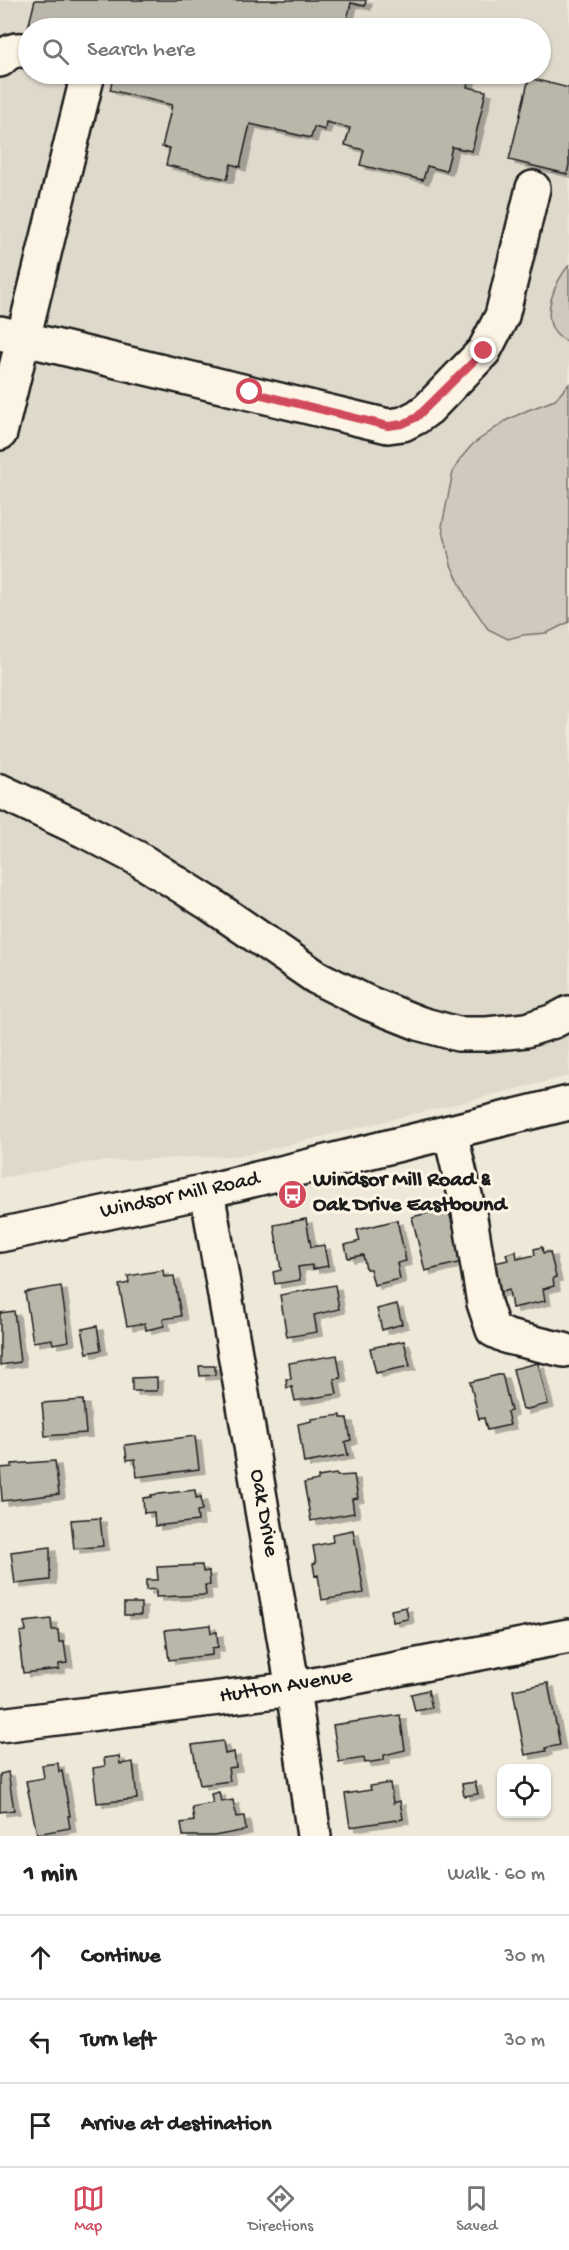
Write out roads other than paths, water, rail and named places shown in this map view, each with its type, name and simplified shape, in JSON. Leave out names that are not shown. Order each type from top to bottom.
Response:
[{"type":"street","points":[[0,60],[18,50]]},
{"type":"street","points":[[0,433],[12,336],[85,84]]},
{"type":"street","points":[[12,336],[388,426],[403,424],[428,409],[484,351],[494,334],[502,316],[533,188]]},
{"type":"street","points":[[0,791],[76,826],[137,858],[210,904],[316,977],[368,1003],[421,1024],[458,1034],[487,1034],[526,1030],[554,1021],[569,1013]]},
{"type":"street","name":"Windsor Mill Road","points":[[0,1235],[207,1191],[569,1103]]},
{"type":"street","points":[[450,1132],[469,1212],[484,1303],[493,1330],[508,1337],[564,1350]]},
{"type":"street","name":"Oak Drive","points":[[207,1191],[293,1689],[314,1836]]},
{"type":"street","name":"Hutton Avenue","points":[[0,1725],[293,1689],[569,1636]]},
{"type":"place","name":"Windsor Mill Road & Oak Drive Eastbound","points":[[292,1194]]}]
